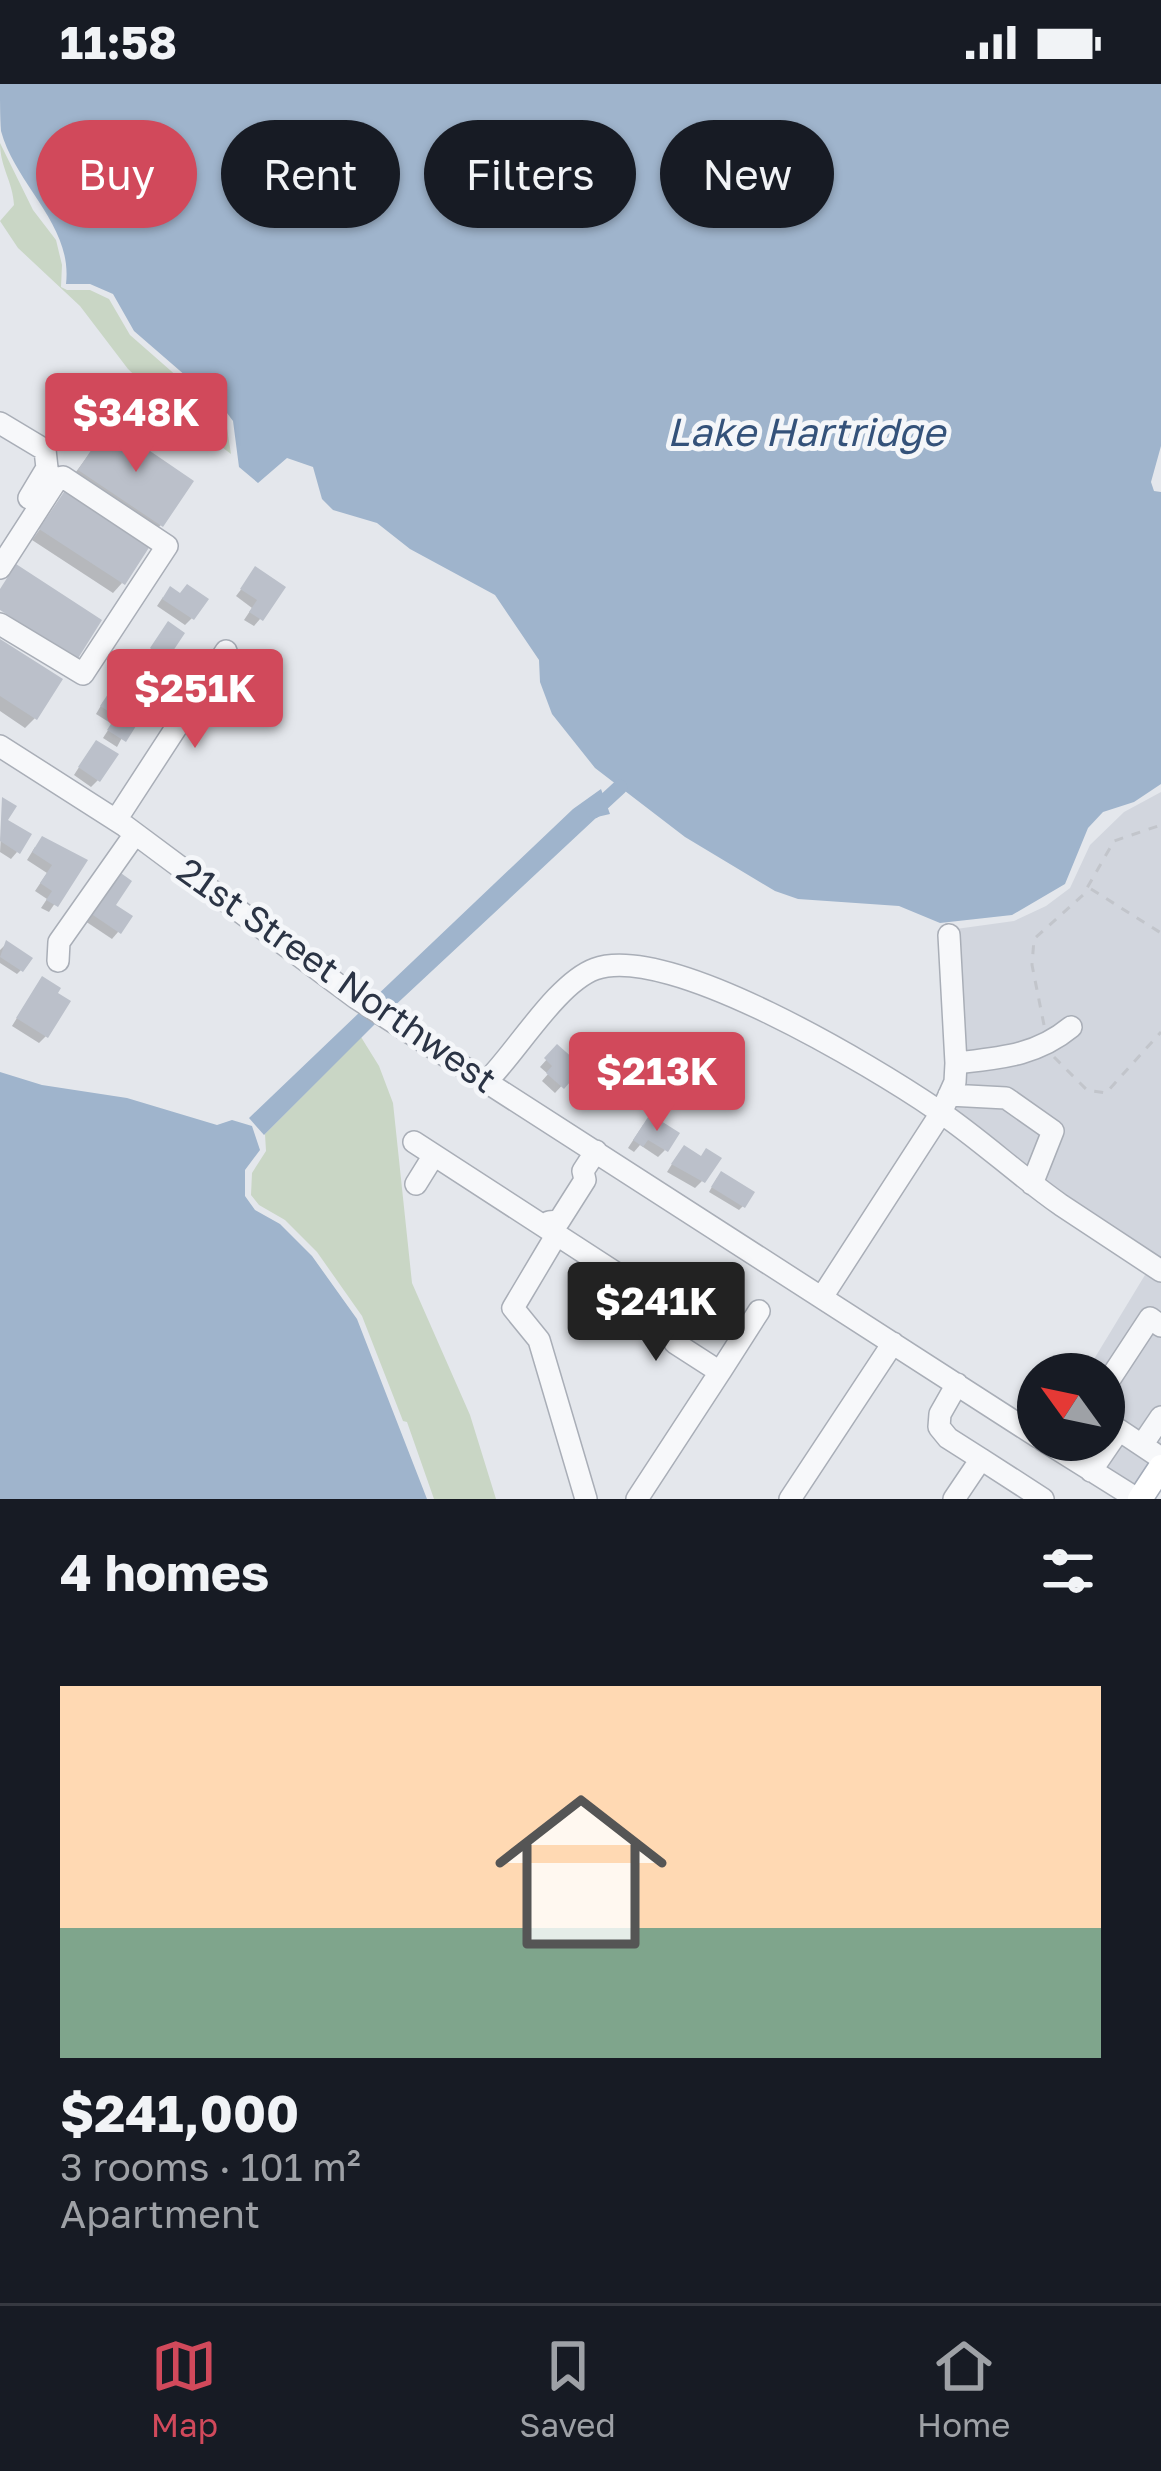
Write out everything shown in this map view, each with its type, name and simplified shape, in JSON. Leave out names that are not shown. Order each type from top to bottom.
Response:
[{"type":"main road","points":[[1138,1499],[1155,1457]]},
{"type":"street","points":[[0,422],[45,450],[47,468],[0,544]]},
{"type":"street","points":[[0,568],[63,476],[167,546],[83,674],[0,624]]},
{"type":"street","points":[[116,820],[226,650]]},
{"type":"street","name":"21st Street Northwest","points":[[0,746],[116,820],[356,998],[488,1081],[582,1172],[822,1297],[1017,1423]]},
{"type":"street","points":[[58,961],[59,942],[135,834]]},
{"type":"street","points":[[822,1297],[955,1082],[949,935]]},
{"type":"street","points":[[488,1081],[583,974],[625,964],[668,973],[768,1014],[945,1104],[1032,1184],[1161,1270]]},
{"type":"street","points":[[956,1063],[1033,1051],[1071,1027]]},
{"type":"street","points":[[1004,1057],[1006,1098]]},
{"type":"street","points":[[945,1104],[1006,1098],[1053,1131],[1032,1184]]},
{"type":"street","points":[[414,1142],[662,1303],[675,1343],[720,1372]]},
{"type":"street","points":[[416,1184],[434,1155]]},
{"type":"street","points":[[582,1172],[547,1213],[551,1227],[513,1308],[539,1340],[586,1499]]},
{"type":"street","points":[[637,1499],[759,1311]]},
{"type":"street","points":[[1125,1356],[1150,1318],[1161,1326]]},
{"type":"street","points":[[790,1499],[893,1343]]},
{"type":"street","points":[[957,1384],[940,1414],[939,1427],[948,1438],[1043,1499]]},
{"type":"street","points":[[1125,1433],[1155,1457],[1161,1417]]},
{"type":"street","points":[[954,1499],[981,1459]]},
{"type":"street","name":"21st Street Northwest","points":[[1076,1461],[1138,1499]]},
{"type":"street","points":[[1091,1471],[1095,1461]]},
{"type":"path","points":[[1044,1033],[1031,951],[1034,939],[1088,887],[1114,841],[1161,825]]},
{"type":"path","points":[[1088,887],[1161,933]]},
{"type":"path","points":[[1050,1051],[1087,1090],[1106,1093],[1161,1032]]},
{"type":"shaded area","points":[[1161,792],[1161,1262],[1053,1190],[957,1116],[963,1069],[1061,1046],[1082,1028],[1071,1017],[1029,1044],[963,1054],[956,929],[1014,921],[1046,906],[1070,888],[1090,845],[1124,812]]},
{"type":"shaded area","points":[[1148,1270],[1161,1279],[1161,1446],[1133,1489],[1089,1461],[1125,1461],[1125,1353],[1098,1353]]},
{"type":"green space","points":[[0,143],[36,214],[36,228],[47,228],[56,240],[61,287],[90,290],[109,299],[130,335],[219,413],[226,422],[231,454],[128,369],[80,306],[18,248],[0,221],[14,205]]},
{"type":"green space","points":[[361,1037],[393,1103],[412,1283],[470,1415],[496,1499],[434,1499],[362,1316],[317,1252],[251,1195],[252,1173],[266,1151],[265,1134]]},
{"type":"water","name":"Lake Hartridge","points":[[0,84],[1161,84],[1161,446],[1151,482],[1154,491],[1161,492],[1161,784],[1134,802],[1103,812],[1088,828],[1065,884],[1012,915],[940,923],[899,906],[798,899],[775,891],[685,837],[595,768],[552,714],[540,682],[539,660],[495,595],[410,549],[377,523],[333,510],[322,499],[313,467],[287,458],[258,483],[239,467],[233,421],[224,409],[134,331],[113,294],[90,284],[66,284],[66,263],[54,228],[197,228],[197,120],[36,120],[36,199],[1,131]]},
{"type":"water","points":[[601,789],[610,814],[597,817],[389,1011],[372,1000],[573,809]]},
{"type":"water","points":[[362,1010],[378,1021],[264,1135],[249,1118]]},
{"type":"water","points":[[0,1072],[42,1085],[127,1098],[217,1125],[232,1120],[252,1126],[260,1150],[245,1170],[245,1196],[255,1210],[280,1224],[312,1256],[357,1319],[427,1499],[0,1499]]},
{"type":"building","points":[[109,423],[194,481],[163,527],[78,470]]},
{"type":"building","points":[[66,489],[150,546],[125,585],[39,529]]},
{"type":"building","points":[[16,564],[102,620],[77,660],[0,610],[0,589]]},
{"type":"building","points":[[255,566],[286,587],[263,621],[249,612],[257,600],[240,589]]},
{"type":"building","points":[[187,584],[209,599],[194,620],[162,599],[170,586],[180,593]]},
{"type":"building","points":[[168,621],[185,633],[167,660],[150,648]]},
{"type":"building","points":[[0,639],[63,679],[37,720],[0,696]]},
{"type":"building","points":[[149,660],[162,669],[145,703],[128,692],[138,677],[131,673],[139,661],[146,666]]},
{"type":"building","points":[[110,691],[146,710],[126,742],[107,730],[116,716],[100,706]]},
{"type":"building","points":[[96,740],[119,754],[100,782],[78,767]]},
{"type":"building","points":[[2,797],[17,806],[8,820],[32,834],[20,854],[0,841]]},
{"type":"building","points":[[42,836],[88,860],[58,907],[46,900],[52,891],[40,883],[52,865],[32,852]]},
{"type":"building","points":[[118,871],[132,881],[116,905],[133,916],[121,934],[90,913]]},
{"type":"building","points":[[6,940],[33,958],[23,972],[0,957]]},
{"type":"building","points":[[42,976],[71,1001],[48,1038],[16,1018]]},
{"type":"building","points":[[557,1044],[583,1067],[564,1089],[546,1073],[552,1066],[544,1058]]},
{"type":"building","points":[[650,1114],[680,1133],[668,1152],[648,1140],[643,1147],[633,1140]]},
{"type":"building","points":[[684,1145],[701,1156],[706,1148],[722,1158],[705,1183],[671,1164]]},
{"type":"building","points":[[721,1171],[755,1192],[745,1208],[711,1187]]},
{"type":"waterway","points":[[594,811],[620,787]]}]
